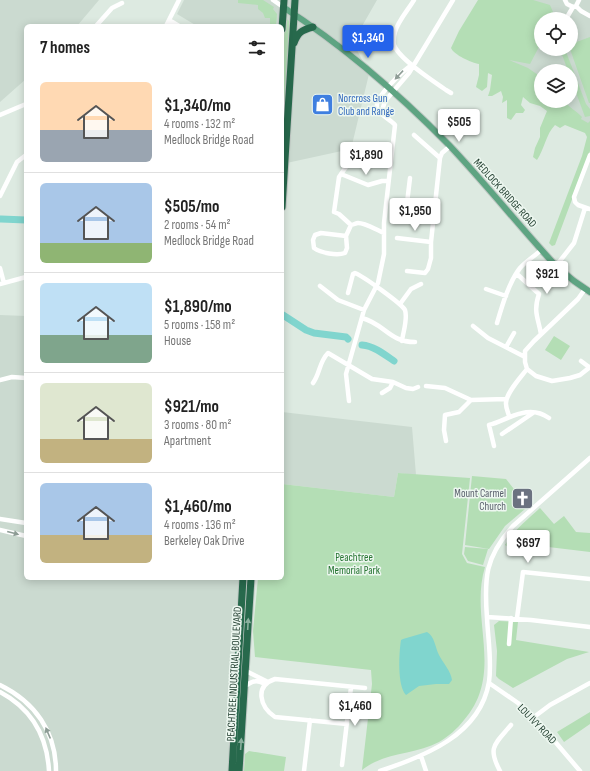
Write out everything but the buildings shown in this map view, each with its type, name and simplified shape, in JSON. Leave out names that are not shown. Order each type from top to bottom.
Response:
[{"type":"highway","points":[[284,175],[295,0]]},
{"type":"highway","points":[[282,24],[284,3]]},
{"type":"highway","points":[[292,48],[299,32],[313,27]]},
{"type":"highway","name":"PEACHTREE INDUSTRIAL BOULEVARD","points":[[232,771],[243,580]]},
{"type":"highway","name":"PEACHTREE INDUSTRIAL BOULEVARD","points":[[239,771],[251,580]]},
{"type":"main road","name":"MEDLOCK BRIDGE ROAD","points":[[284,3],[294,14],[313,27],[388,87],[450,146],[556,266],[588,290]]},
{"type":"street","points":[[167,24],[179,0]]},
{"type":"street","points":[[273,0],[284,3]]},
{"type":"street","points":[[414,0],[397,26],[394,46],[412,65],[451,93]]},
{"type":"street","points":[[381,114],[385,101],[409,73],[412,65],[453,0]]},
{"type":"street","points":[[565,0],[567,4],[590,16]]},
{"type":"street","points":[[571,12],[579,0]]},
{"type":"street","points":[[98,24],[112,8],[122,3]]},
{"type":"street","points":[[169,20],[176,24]]},
{"type":"street","points":[[349,402],[346,374],[364,310],[376,286],[384,254],[388,181],[395,125],[381,114],[377,109],[377,104],[388,87],[405,69],[412,65]]},
{"type":"street","points":[[0,115],[24,105]]},
{"type":"street","points":[[414,134],[440,158]]},
{"type":"street","points":[[406,271],[425,273],[428,269],[431,258],[434,207],[440,158],[442,153],[450,146]]},
{"type":"street","points":[[590,155],[574,198],[575,202],[585,208],[590,209]]},
{"type":"street","points":[[0,196],[17,162],[24,157]]},
{"type":"street","points":[[346,167],[339,177],[334,212],[339,214],[351,225]]},
{"type":"street","points":[[341,174],[368,185],[388,181]]},
{"type":"street","points":[[410,178],[408,203],[434,207]]},
{"type":"street","points":[[556,266],[574,243],[585,208]]},
{"type":"street","points":[[346,236],[321,233],[315,234],[313,240],[314,248],[318,251],[341,255],[345,253],[347,248],[346,236],[351,225],[358,223],[370,226],[375,230],[384,233]]},
{"type":"street","points":[[397,238],[431,242]]},
{"type":"street","points":[[497,323],[506,296],[520,268],[541,250]]},
{"type":"street","points":[[0,268],[2,284],[24,278]]},
{"type":"street","points":[[348,293],[353,274],[355,273],[376,286],[400,304],[404,308],[406,315],[402,341]]},
{"type":"street","points":[[517,274],[539,294],[535,305],[541,334]]},
{"type":"street","points":[[400,304],[411,289],[421,284]]},
{"type":"street","points":[[320,286],[338,300],[364,310]]},
{"type":"street","points":[[486,289],[506,296]]},
{"type":"street","points":[[581,361],[590,367],[580,375],[552,381],[536,376],[527,369],[525,362],[525,351],[588,290]]},
{"type":"street","points":[[362,318],[374,322],[394,338],[402,341],[414,342]]},
{"type":"street","points":[[473,326],[488,338],[525,357]]},
{"type":"street","points":[[506,347],[514,333]]},
{"type":"street","points":[[313,383],[317,378],[322,361],[328,353],[372,379],[393,382],[406,388],[418,387]]},
{"type":"street","points":[[509,416],[506,399],[527,369]]},
{"type":"street","points":[[0,380],[12,377],[24,378]]},
{"type":"street","points":[[382,393],[390,388],[393,382]]},
{"type":"street","points":[[426,386],[445,388],[471,400],[506,399]]},
{"type":"street","points":[[446,441],[444,430],[445,415],[460,412],[471,400]]},
{"type":"street","points":[[494,446],[489,424],[518,413],[540,413],[549,418]]},
{"type":"street","points":[[502,434],[533,413]]},
{"type":"street","points":[[380,771],[421,756],[446,743],[469,723],[484,698],[489,683],[490,669],[486,577],[494,550],[513,526],[590,458]]},
{"type":"street","points":[[0,519],[24,523]]},
{"type":"street","points":[[0,530],[24,536]]},
{"type":"street","points":[[508,644],[523,572],[590,579]]},
{"type":"street","points":[[487,617],[514,618],[590,626]]},
{"type":"street","points":[[246,671],[256,679],[267,684]]},
{"type":"street","points":[[245,686],[256,679]]},
{"type":"street","points":[[346,724],[275,716],[264,707],[261,700],[262,690],[267,684],[275,679],[365,688]]},
{"type":"street","name":"LOU IVY ROAD","points":[[489,683],[518,703],[534,717],[580,771]]},
{"type":"street","points":[[534,717],[550,705],[590,684]]},
{"type":"street","points":[[0,685],[27,702],[39,716],[50,736],[54,750],[56,771]]},
{"type":"street","points":[[342,765],[350,687]]},
{"type":"street","points":[[0,692],[24,708],[35,722],[47,750],[49,771]]},
{"type":"street","points":[[304,771],[310,720]]},
{"type":"street","points":[[500,771],[494,759],[493,750],[495,744],[511,725]]},
{"type":"street","points":[[421,756],[426,771]]},
{"type":"shaded area","points":[[0,0],[99,0],[79,24],[24,24],[24,81],[0,102]]},
{"type":"shaded area","points":[[184,0],[377,0],[353,42],[369,74],[351,149],[284,164],[284,24],[194,24],[177,14]]},
{"type":"shaded area","points":[[488,0],[590,0],[590,124],[586,124],[569,108],[578,108],[578,64],[534,64],[534,81],[484,52]]},
{"type":"shaded area","points":[[0,315],[24,316],[24,580],[246,580],[236,771],[0,771]]},
{"type":"shaded area","points":[[284,412],[412,427],[416,475],[398,473],[394,497],[284,484]]},
{"type":"green space","points":[[238,0],[263,0],[274,7],[273,9],[277,14],[276,24],[270,24],[270,18],[265,18],[263,13],[258,9],[258,5],[238,3]]},
{"type":"green space","points":[[478,0],[533,0],[550,5],[553,12],[534,12],[534,56],[530,64],[509,60],[534,72],[534,104],[523,97],[521,105],[525,110],[523,113],[516,113],[511,120],[507,118],[507,100],[502,103],[503,97],[501,91],[492,96],[488,96],[492,75],[488,73],[487,87],[482,91],[476,87],[479,75],[479,64],[459,56],[451,48],[459,31]]},
{"type":"green space","points":[[287,19],[290,22],[284,124],[284,39],[285,23]]},
{"type":"green space","points":[[590,37],[590,103],[578,72],[578,64],[575,64],[572,56],[578,56],[578,41]]},
{"type":"green space","points":[[563,56],[568,56],[571,64],[565,64]]},
{"type":"green space","points":[[578,83],[586,104],[590,109],[590,116],[585,117],[578,98]]},
{"type":"green space","points":[[543,108],[572,108],[582,117],[581,119],[588,123],[590,121],[590,151],[555,245],[552,246],[549,243],[582,156],[587,137],[585,133],[565,125],[560,128],[555,125],[549,133],[542,152],[537,160],[533,157],[540,137],[540,128],[547,111]]},
{"type":"green space","points":[[554,336],[570,346],[561,360],[545,350]]},
{"type":"green space","name":"Peachtree Memorial Park","points":[[398,473],[470,478],[462,554],[467,563],[485,567],[481,587],[484,645],[482,684],[476,702],[464,720],[446,737],[431,746],[391,756],[371,764],[362,770],[372,684],[371,670],[255,657],[253,631],[258,580],[284,580],[284,484],[394,497]]},
{"type":"green space","points":[[472,476],[506,479],[517,493],[514,497],[525,509],[505,526],[489,549],[465,545]]},
{"type":"green space","points":[[540,508],[554,524],[564,516],[576,532],[590,533],[590,552],[515,543],[508,547],[505,545],[517,530]]},
{"type":"green space","points":[[465,547],[488,549],[483,565],[468,561],[464,554]]},
{"type":"green space","points":[[499,621],[518,622],[516,640],[589,652],[567,659],[513,688],[496,676],[497,651],[494,625]]},
{"type":"green space","points":[[590,712],[590,724],[564,742],[557,732]]},
{"type":"green space","points":[[249,751],[286,757],[284,771],[244,771],[245,754]]},
{"type":"water","points":[[427,632],[433,639],[439,655],[449,670],[452,680],[449,684],[419,686],[406,695],[403,691],[400,677],[399,660],[401,640]]},
{"type":"waterway","points":[[1,219],[24,220]]},
{"type":"waterway","points":[[284,316],[306,330],[314,333],[346,337],[348,339]]},
{"type":"waterway","points":[[362,345],[375,349],[394,361]]},
{"type":"place","name":"Norcross Gun Club and Range","points":[[322,104]]},
{"type":"place","name":"Mount Carmel Church","points":[[522,499]]}]
